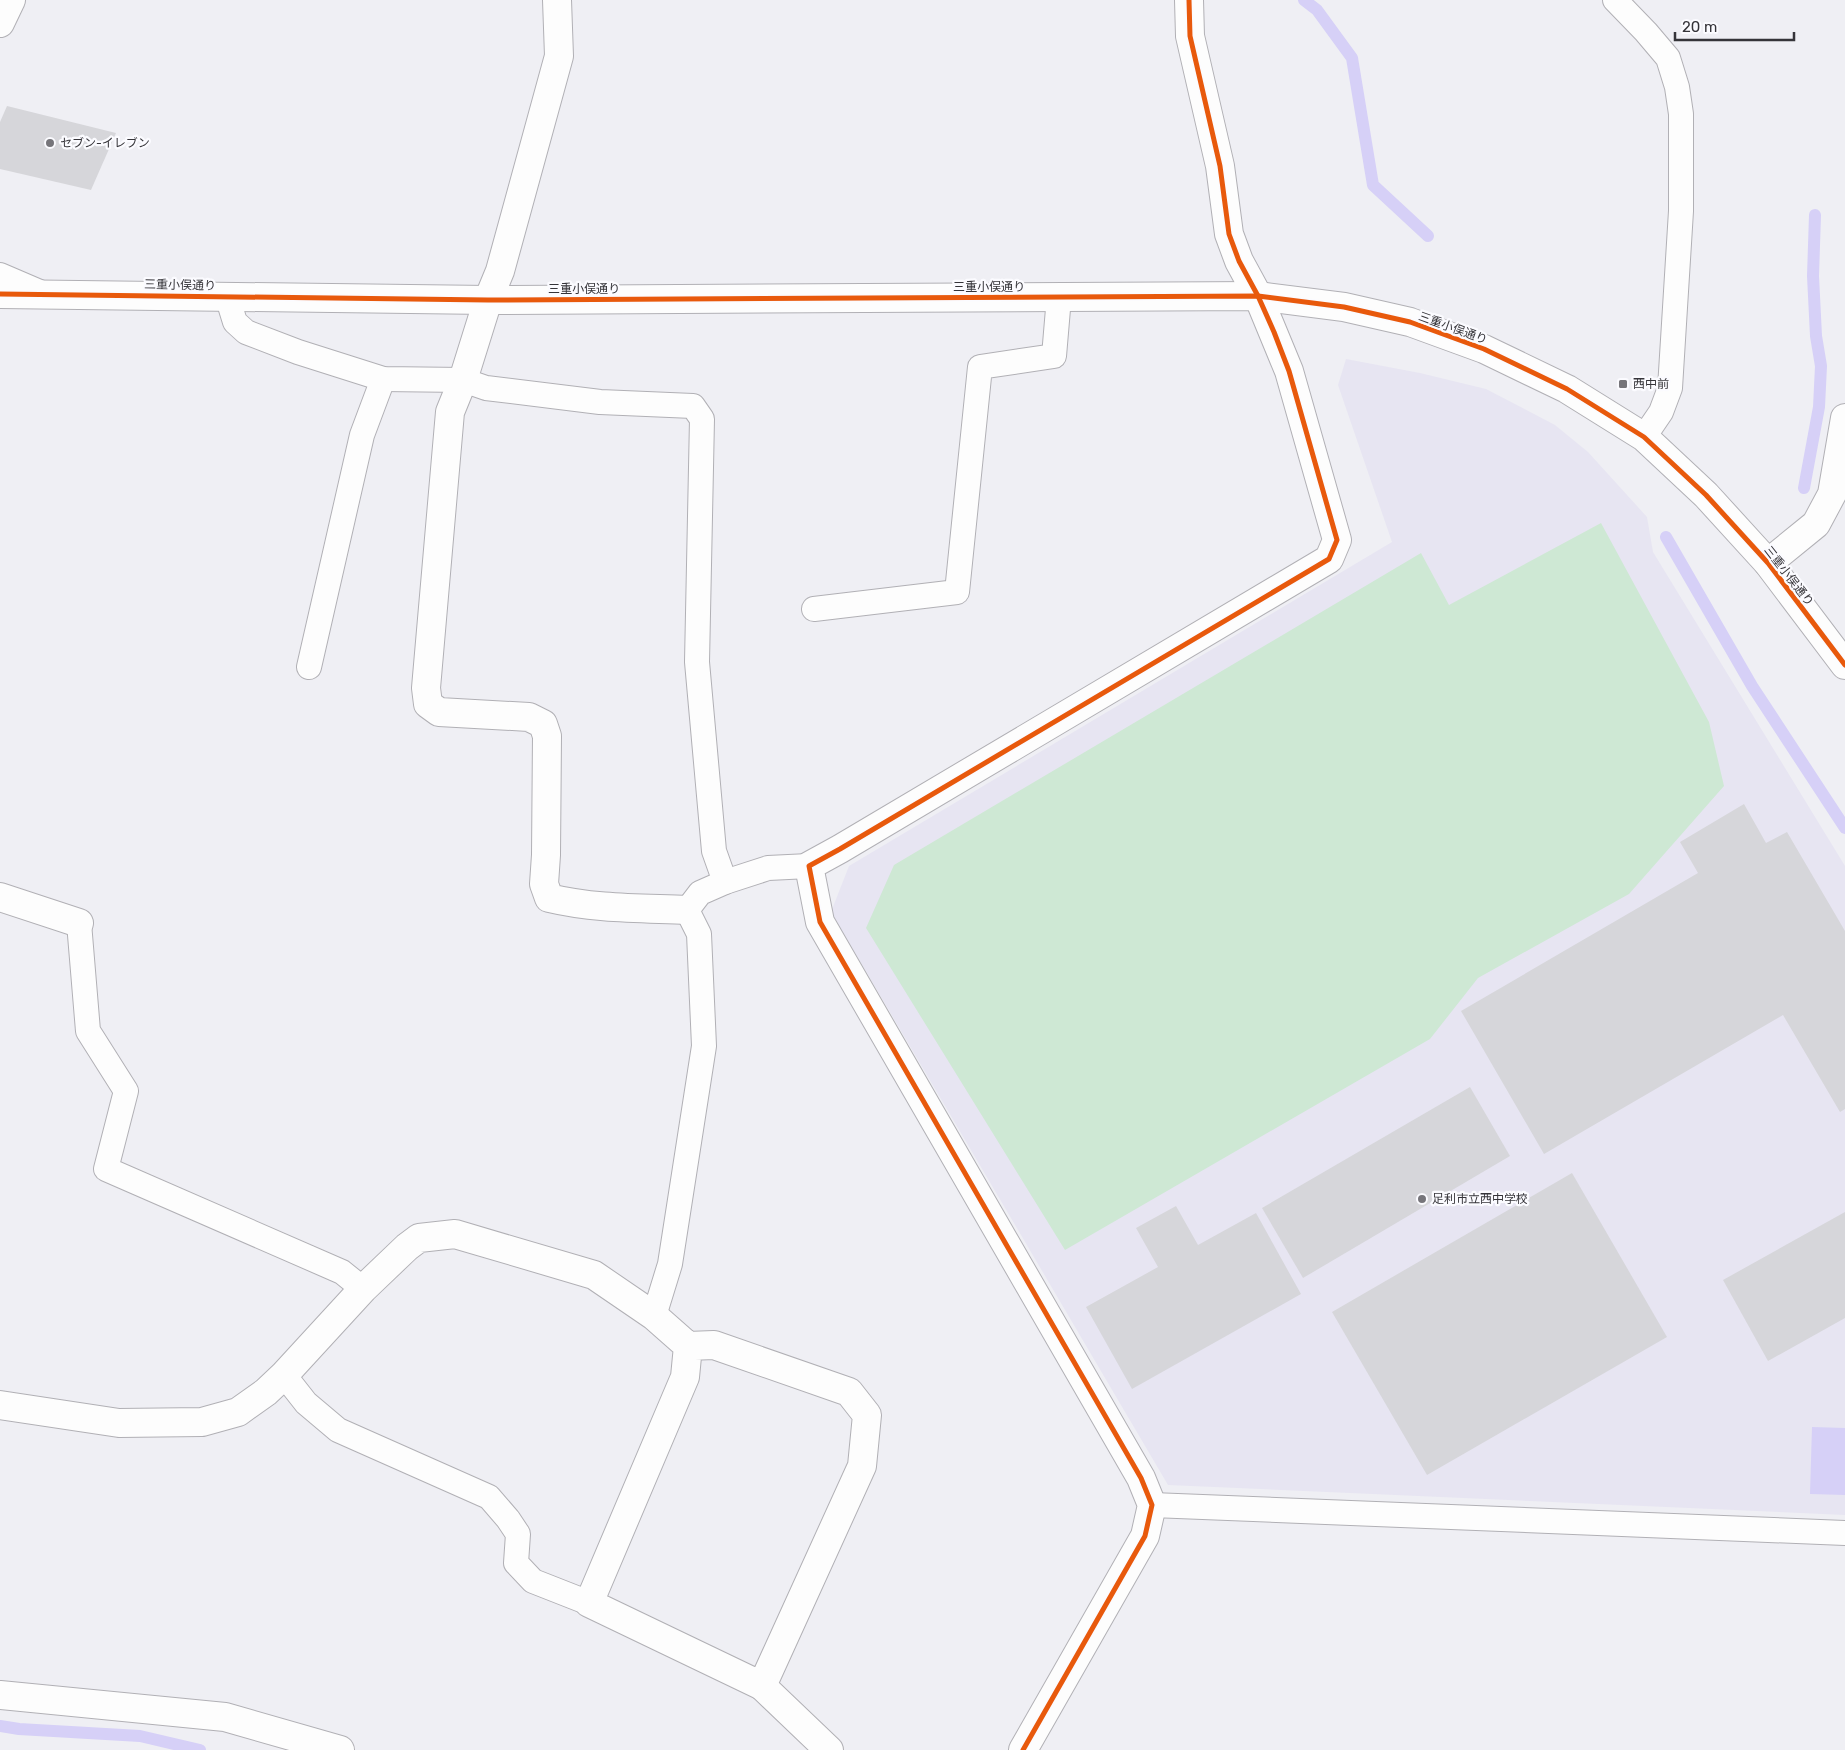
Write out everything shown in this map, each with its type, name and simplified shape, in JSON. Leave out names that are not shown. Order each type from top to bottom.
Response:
[{"type":"street","points":[[0,23],[11,0]]},
{"type":"street","points":[[557,0],[559,56],[500,271],[488,300],[463,380],[450,412],[426,688],[428,704],[439,712],[529,717],[543,724],[547,736],[544,884],[550,898],[597,907],[687,910]]},
{"type":"street","points":[[1023,1750],[1145,1536],[1152,1505],[1141,1478],[820,922],[809,866],[1329,559],[1337,540],[1289,371],[1274,332],[1258,296],[1239,261],[1229,234],[1220,166],[1190,36],[1189,0]]},
{"type":"street","name":"三重小俣通り","points":[[0,294],[42,293],[488,300],[1258,296],[1344,307],[1400,320],[1484,349],[1567,389],[1644,437],[1706,494],[1768,563],[1845,665]]},
{"type":"street","points":[[1768,563],[1816,524],[1832,494],[1845,418]]},
{"type":"street","points":[[0,896],[79,923]]},
{"type":"street","points":[[0,1405],[119,1423],[202,1422],[238,1412],[266,1392],[284,1375],[363,1288],[419,1238],[455,1234],[594,1275],[654,1316],[688,1346],[714,1344],[849,1392],[867,1415],[862,1466],[762,1686]]},
{"type":"street","points":[[688,1346],[684,1377],[589,1603],[762,1686],[829,1750]]},
{"type":"street","points":[[0,1695],[225,1717],[340,1750]]},
{"type":"lane","points":[[1614,0],[1646,32],[1668,58],[1677,87],[1681,114],[1681,210],[1670,388],[1661,412],[1644,437]]},
{"type":"lane","points":[[0,275],[42,293]]},
{"type":"lane","points":[[227,296],[235,322],[246,332],[298,352],[383,379],[463,380],[486,388],[600,402],[693,406],[702,419],[697,662],[714,851],[725,882]]},
{"type":"lane","points":[[814,609],[957,592],[980,367],[1054,356],[1059,297]]},
{"type":"lane","points":[[309,667],[362,435],[383,379]]},
{"type":"lane","points":[[654,1316],[670,1264],[704,1046],[699,934],[687,910],[700,893],[725,882],[768,868],[809,866]]},
{"type":"lane","points":[[79,923],[88,1031],[126,1091],[106,1169],[342,1272],[363,1288]]},
{"type":"lane","points":[[284,1375],[306,1403],[338,1430],[488,1497],[508,1519],[518,1534],[516,1563],[532,1581],[589,1603]]},
{"type":"lane","points":[[1152,1505],[1845,1533]]},
{"type":"shaded area","name":"足利市立西中学校","points":[[1346,359],[1420,373],[1486,389],[1555,425],[1588,452],[1647,517],[1653,552],[1845,866],[1845,1515],[1168,1485],[831,912],[849,866],[1392,542],[1338,385]]},
{"type":"shaded area","points":[[1812,1427],[1845,1428],[1845,1495],[1810,1494]]},
{"type":"green space","points":[[1601,523],[1709,722],[1724,786],[1629,894],[1478,978],[1430,1039],[1065,1250],[866,928],[894,865],[1421,553],[1449,605]]},
{"type":"building","points":[[7,106],[116,133],[91,190],[0,169],[0,122]]},
{"type":"building","points":[[1744,804],[1766,843],[1787,832],[1845,931],[1845,1109],[1840,1112],[1783,1015],[1544,1154],[1461,1011],[1698,873],[1680,842]]},
{"type":"building","points":[[1470,1087],[1510,1156],[1303,1278],[1262,1208]]},
{"type":"building","points":[[1572,1173],[1667,1337],[1427,1475],[1332,1312]]},
{"type":"building","points":[[1176,1206],[1198,1245],[1256,1213],[1301,1294],[1132,1389],[1086,1307],[1158,1267],[1136,1228]]},
{"type":"building","points":[[1845,1212],[1845,1318],[1768,1361],[1723,1280]]},
{"type":"waterway","points":[[1304,0],[1317,10],[1352,58],[1373,185],[1428,236]]},
{"type":"waterway","points":[[1804,488],[1819,407],[1821,366],[1816,336],[1813,276],[1815,215]]},
{"type":"waterway","points":[[1666,537],[1752,686],[1845,828]]},
{"type":"waterway","points":[[0,1726],[19,1729],[140,1736],[200,1750]]},
{"type":"cycle path","points":[[1023,1750],[1145,1536],[1152,1505],[1141,1478],[820,922],[809,866],[1329,559],[1337,540],[1289,371],[1274,332],[1258,296],[1239,261],[1229,234],[1220,166],[1190,36],[1189,0]]},
{"type":"cycle path","points":[[0,294],[488,300],[1258,296],[1344,307],[1410,322],[1484,349],[1567,389],[1644,437],[1706,495],[1768,563],[1845,665]]},
{"type":"place","name":"セブン-イレブン","points":[[50,143]]},
{"type":"place","name":"西中前","points":[[1623,384]]},
{"type":"place","name":"足利市立西中学校","points":[[1422,1199]]}]
